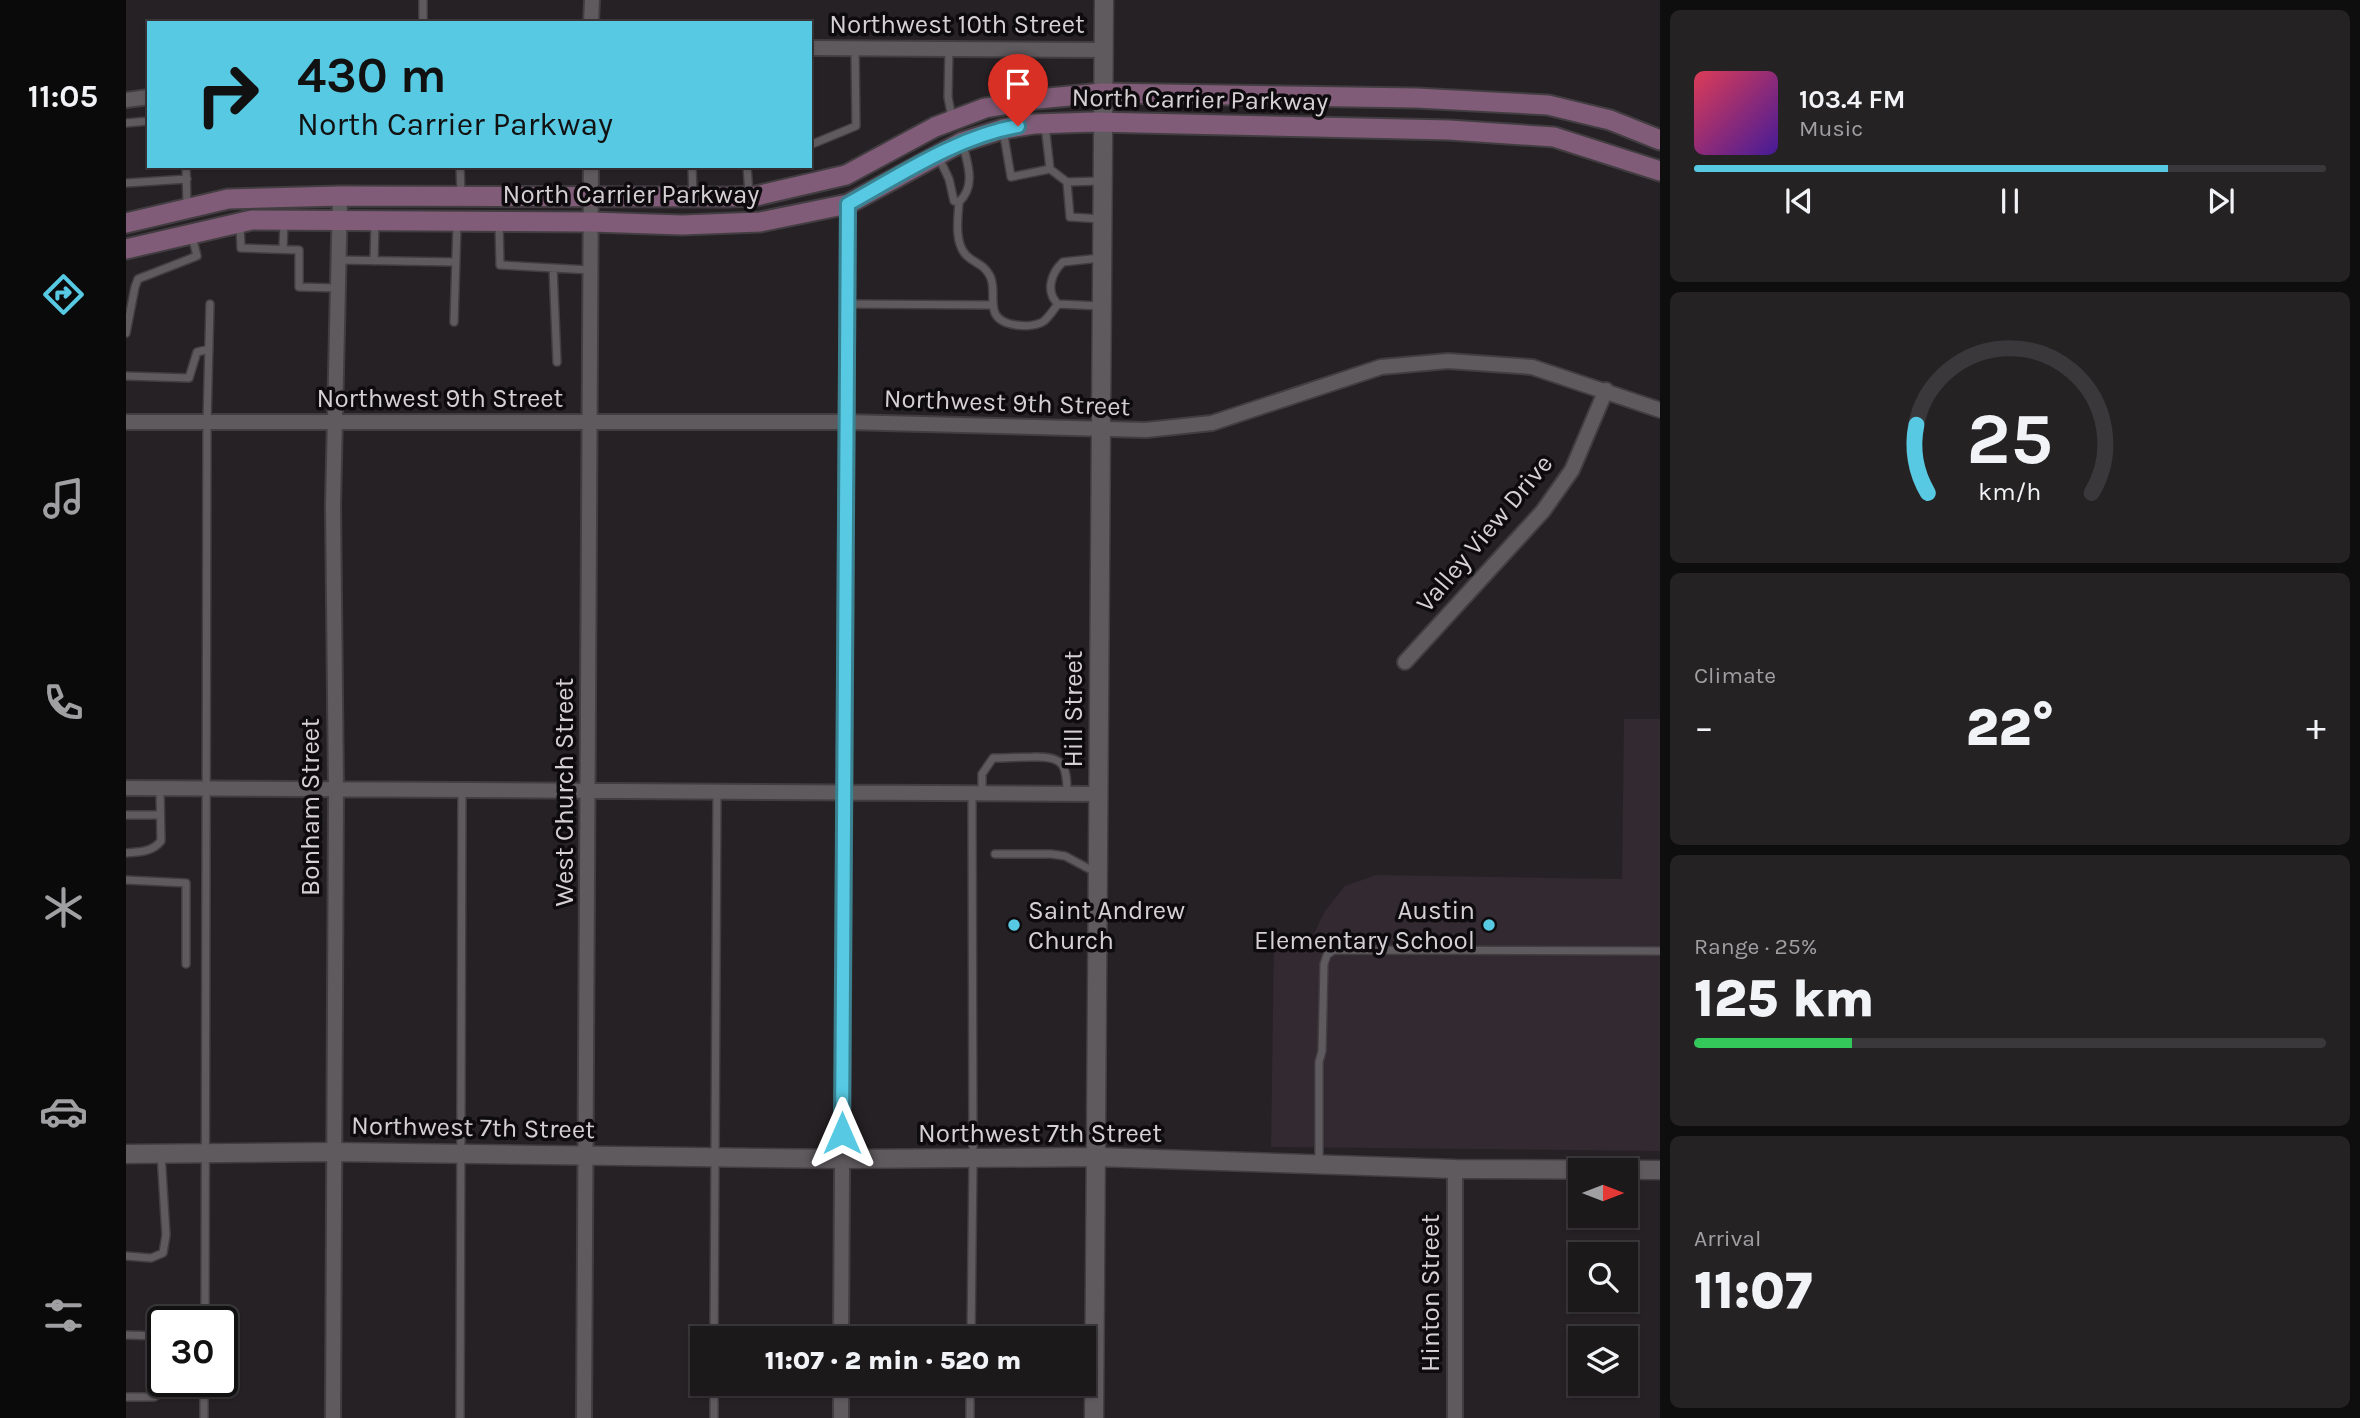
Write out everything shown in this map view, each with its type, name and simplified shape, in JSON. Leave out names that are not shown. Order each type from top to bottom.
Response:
[{"type":"main road","name":"North Carrier Parkway","points":[[126,223],[228,199],[749,196],[846,175],[935,127],[985,108],[1037,99],[1102,93],[1416,98],[1548,105],[1610,120],[1660,140]]},
{"type":"main road","name":"North Carrier Parkway","points":[[126,249],[252,220],[682,225],[760,222],[848,204],[962,142],[1003,129],[1045,123],[1449,130],[1554,137],[1660,171]]},
{"type":"street","points":[[592,0],[592,21]]},
{"type":"street","name":"Hill Street","points":[[1094,1418],[1098,1157],[1101,123],[1104,0]]},
{"type":"street","name":"Northwest 10th Street","points":[[812,48],[1104,50]]},
{"type":"street","points":[[126,100],[147,97]]},
{"type":"street","name":"West Church Street","points":[[584,1418],[591,168]]},
{"type":"street","name":"Bonham Street","points":[[333,1418],[336,790],[333,615],[340,197]]},
{"type":"street","points":[[841,1326],[848,204]]},
{"type":"street","name":"Northwest 9th Street","points":[[126,422],[847,422],[1146,430],[1212,424],[1381,367],[1448,361],[1531,367],[1660,410]]},
{"type":"street","name":"Valley View Drive","points":[[1405,662],[1543,511],[1573,470],[1606,390]]},
{"type":"street","points":[[126,788],[1099,794]]},
{"type":"street","name":"Northwest 7th Street","points":[[126,1154],[334,1152],[842,1159],[1098,1157],[1455,1169],[1660,1170]]},
{"type":"street","name":"Hinton Street","points":[[1455,1169],[1455,1418]]},
{"type":"street","points":[[841,1396],[841,1418]]},
{"type":"lane","points":[[423,0],[423,21]]},
{"type":"lane","points":[[812,144],[856,126],[855,48]]},
{"type":"lane","points":[[948,49],[948,97],[953,120]]},
{"type":"lane","points":[[126,123],[147,121]]},
{"type":"lane","points":[[1045,123],[1049,169]]},
{"type":"lane","points":[[1003,129],[1011,177],[1049,169],[1067,182],[1102,181]]},
{"type":"lane","points":[[962,142],[969,168],[970,187],[959,202],[959,237],[967,256],[984,267],[991,279],[993,305],[999,320],[1005,324],[1030,324],[1045,320],[1058,304]]},
{"type":"lane","points":[[938,155],[952,197],[959,202]]},
{"type":"lane","points":[[186,168],[187,208]]},
{"type":"lane","points":[[460,168],[461,196]]},
{"type":"lane","points":[[692,168],[693,197]]},
{"type":"lane","points":[[747,168],[749,196]]},
{"type":"lane","points":[[126,183],[187,179]]},
{"type":"lane","points":[[1067,182],[1070,217],[1102,219]]},
{"type":"lane","points":[[283,249],[284,220]]},
{"type":"lane","points":[[374,261],[375,221]]},
{"type":"lane","points":[[454,322],[457,221]]},
{"type":"lane","points":[[499,222],[500,265],[590,270]]},
{"type":"lane","points":[[240,223],[241,248],[299,250],[299,287],[338,288]]},
{"type":"lane","points":[[126,333],[138,279],[197,256],[192,234]]},
{"type":"lane","points":[[1101,306],[1058,304],[1051,292],[1053,275],[1058,266],[1070,261],[1102,258]]},
{"type":"lane","points":[[338,260],[455,262]]},
{"type":"lane","points":[[553,268],[557,362]]},
{"type":"lane","points":[[205,1306],[207,422],[210,304]]},
{"type":"lane","points":[[848,304],[993,305]]},
{"type":"lane","points":[[126,376],[189,378],[197,352],[209,349]]},
{"type":"lane","points":[[971,1326],[977,794],[982,774],[993,758],[1052,756],[1062,763],[1067,776],[1067,794]]},
{"type":"lane","points":[[126,853],[145,852],[156,848],[161,841],[160,788]]},
{"type":"lane","points":[[460,1418],[462,790]]},
{"type":"lane","points":[[714,1326],[717,791]]},
{"type":"lane","points":[[126,815],[160,815]]},
{"type":"lane","points":[[995,854],[1065,856],[1098,874]]},
{"type":"lane","points":[[126,880],[186,884],[186,964]]},
{"type":"lane","points":[[1319,1165],[1319,1062],[1322,1051],[1324,964],[1327,955],[1334,950],[1660,951]]},
{"type":"lane","points":[[126,1256],[151,1258],[163,1254],[166,1235],[161,1153]]},
{"type":"lane","points":[[126,1335],[147,1336]]},
{"type":"lane","points":[[714,1396],[714,1418]]},
{"type":"lane","points":[[970,1396],[970,1418]]},
{"type":"lane","points":[[126,1397],[147,1397]]},
{"type":"lane","points":[[204,1397],[204,1418]]},
{"type":"shaded area","name":"Austin Elementary School","points":[[1624,719],[1660,719],[1660,1151],[1271,1147],[1274,940],[1311,940],[1325,911],[1345,886],[1376,875],[1622,879]]},
{"type":"place","name":"Saint Andrew Church","points":[[1014,925]]},
{"type":"place","name":"Austin Elementary School","points":[[1489,925]]},
{"type":"route","points":[[842,1133],[848,204],[962,142],[1018,126]]}]
